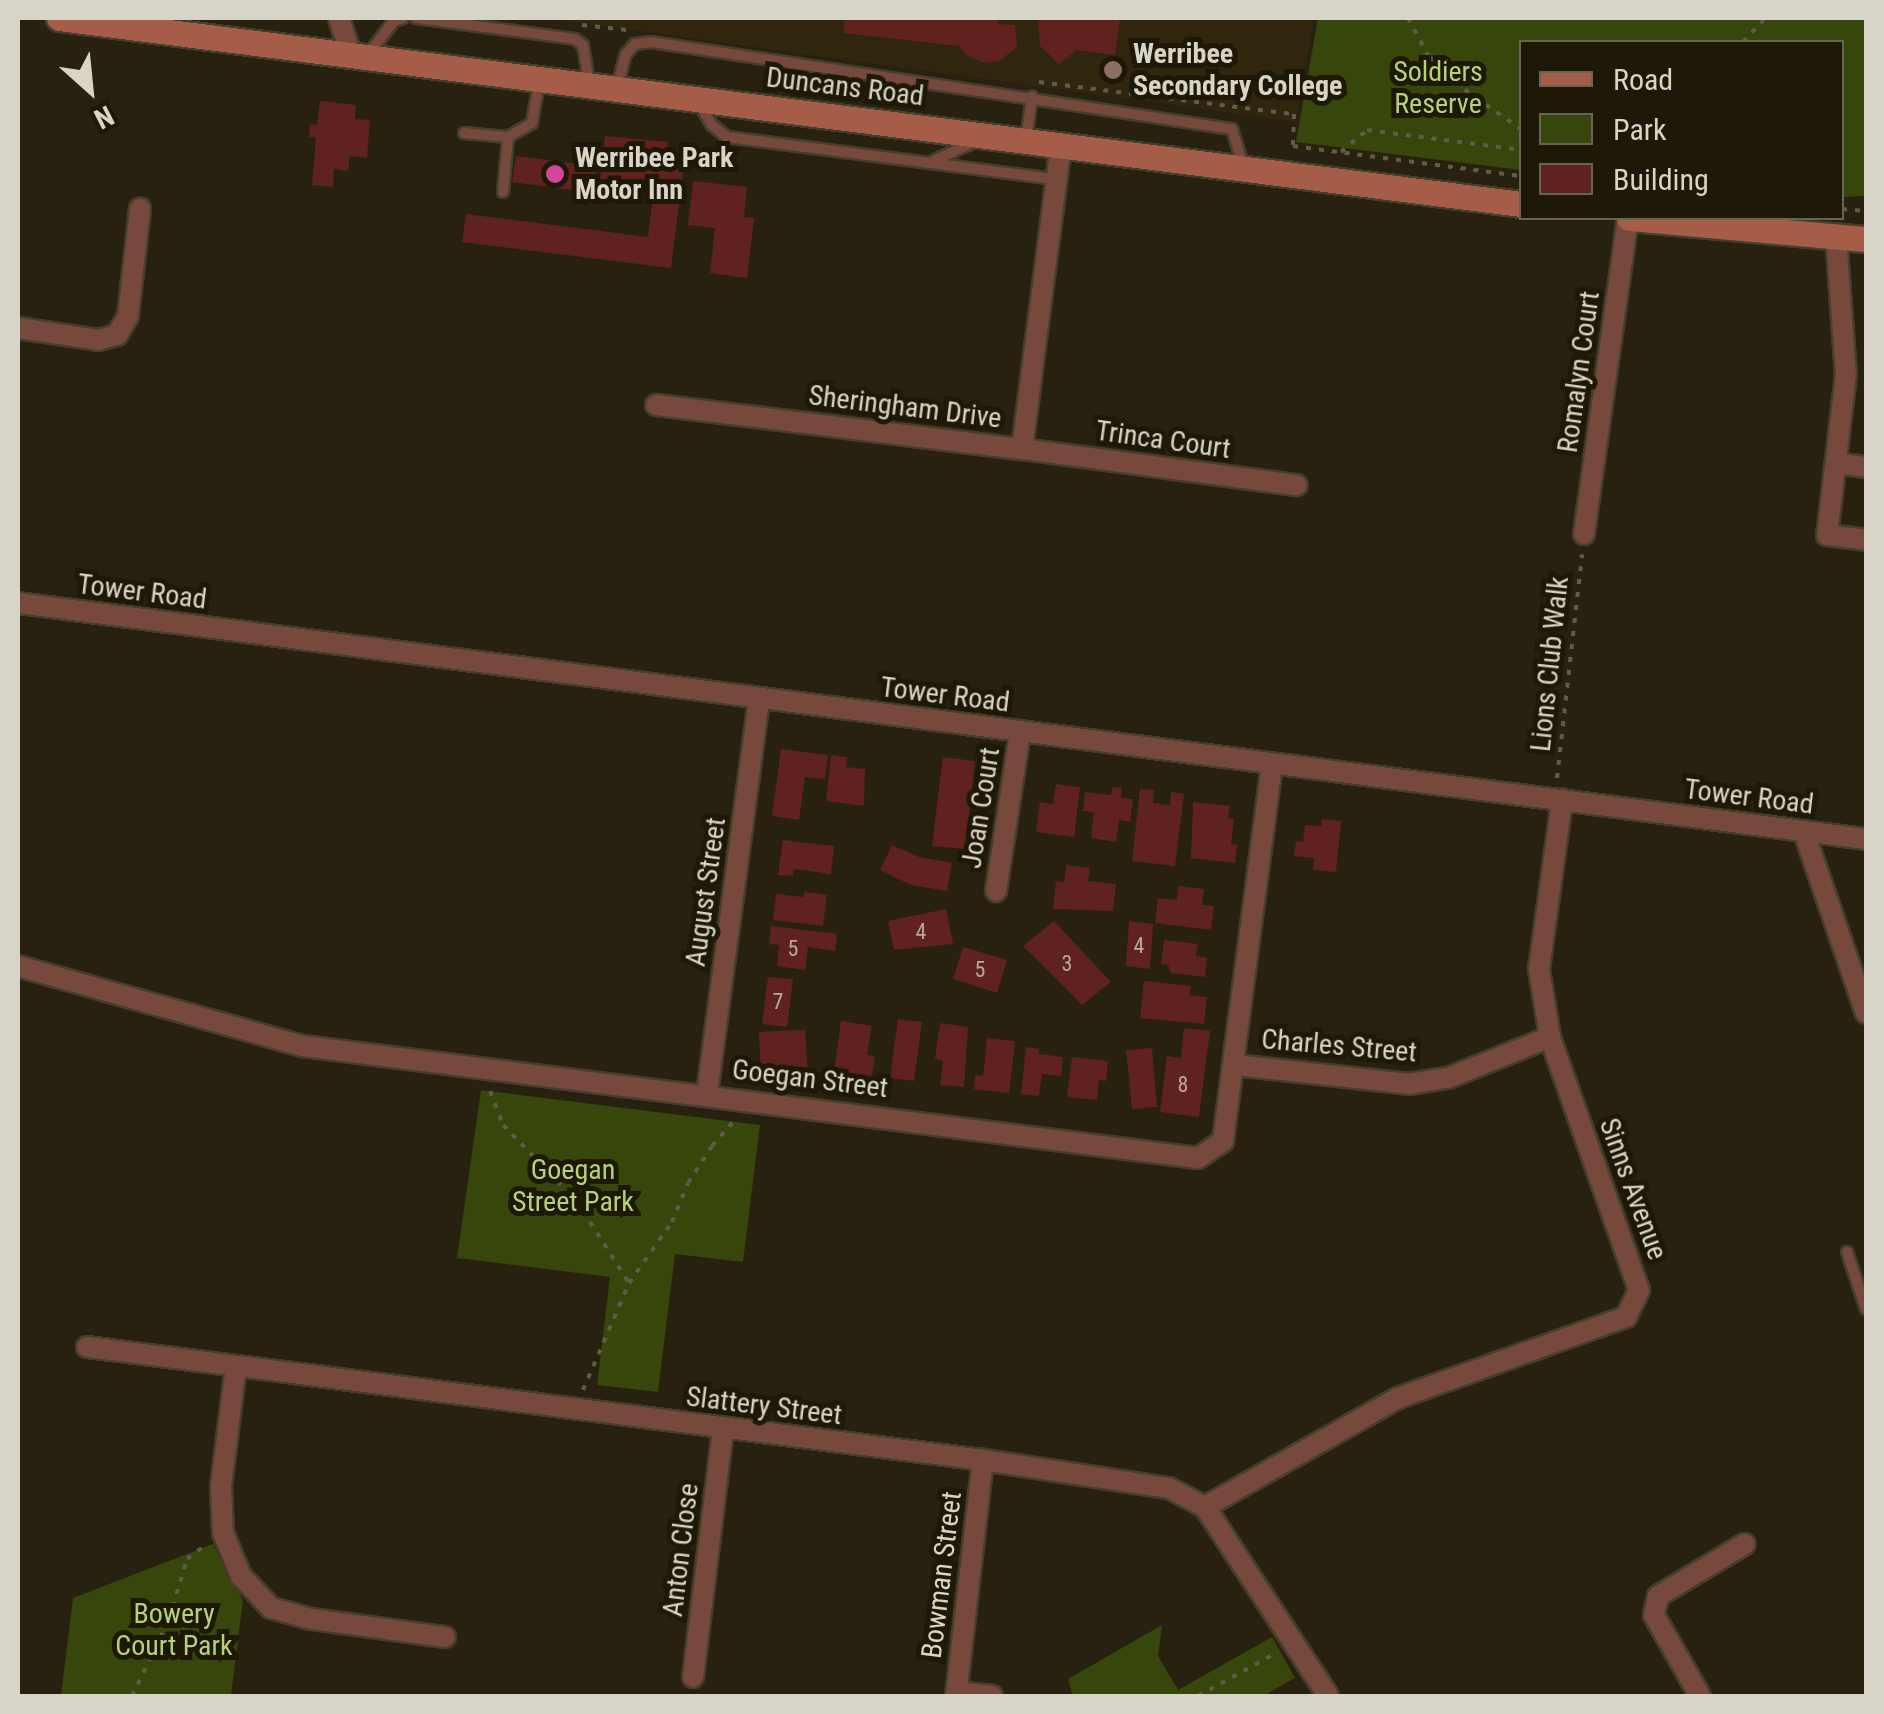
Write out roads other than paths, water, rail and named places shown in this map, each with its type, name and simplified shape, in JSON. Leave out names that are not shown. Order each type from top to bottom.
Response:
[{"type":"main road","name":"Duncans Road","points":[[59,18],[1519,204]]},
{"type":"main road","points":[[1652,220],[1866,239]]},
{"type":"street","points":[[338,18],[359,56]]},
{"type":"street","name":"Sheringham Drive","points":[[656,406],[1022,449],[1061,145]]},
{"type":"street","points":[[18,328],[98,340],[117,335],[128,316],[140,209]]},
{"type":"street","name":"Romalyn Court","points":[[1584,534],[1629,220]]},
{"type":"street","points":[[1836,236],[1846,374],[1827,536],[1866,540]]},
{"type":"street","name":"Trinca Court","points":[[1022,449],[1298,485]]},
{"type":"street","points":[[1836,463],[1866,467]]},
{"type":"street","name":"Tower Road","points":[[18,603],[1866,839]]},
{"type":"street","name":"August Street","points":[[708,1094],[760,698]]},
{"type":"street","name":"Joan Court","points":[[996,891],[1020,733]]},
{"type":"street","name":"Goegan Street","points":[[18,966],[262,1038],[1198,1158],[1223,1141],[1272,766]]},
{"type":"street","name":"Sinns Avenue","points":[[1205,1507],[1398,1398],[1626,1317],[1639,1290],[1550,1037],[1539,969],[1558,799]]},
{"type":"street","points":[[1804,832],[1866,1013]]},
{"type":"street","name":"Charles Street","points":[[1236,1064],[1409,1084],[1448,1078],[1550,1037]]},
{"type":"street","name":"Slattery Street","points":[[86,1347],[983,1460],[1169,1488],[1205,1507]]},
{"type":"street","points":[[236,1366],[222,1487],[224,1533],[241,1576],[271,1608],[312,1619],[445,1637]]},
{"type":"street","name":"Anton Close","points":[[693,1677],[723,1430]]},
{"type":"street","name":"Bowman Street","points":[[956,1694],[983,1460]]},
{"type":"street","points":[[1205,1507],[1328,1696]]},
{"type":"street","points":[[1700,1696],[1654,1615],[1658,1596],[1745,1544]]},
{"type":"street","points":[[956,1694],[992,1696]]},
{"type":"lane","points":[[359,56],[394,21],[403,18]]},
{"type":"lane","points":[[416,18],[575,40],[583,45],[589,85]]},
{"type":"lane","name":"Duncans Road","points":[[617,88],[626,54],[635,44],[650,42],[1232,128],[1244,168]]},
{"type":"lane","points":[[464,133],[508,137],[532,123],[540,79]]},
{"type":"lane","points":[[1026,140],[1032,96]]},
{"type":"lane","points":[[696,98],[712,125],[727,137],[1056,179]]},
{"type":"lane","points":[[922,162],[953,155],[985,135]]},
{"type":"lane","points":[[503,192],[508,137]]},
{"type":"lane","points":[[1847,1252],[1866,1309]]},
{"type":"place","name":"Werribee Secondary College","points":[[1113,70]]},
{"type":"place","name":"Werribee Park Motor Inn","points":[[555,174]]},
{"type":"park label","name":"Soldiers Reserve","points":[[1438,88]]},
{"type":"park label","name":"Goegan Street Park","points":[[573,1186]]},
{"type":"park label","name":"Bowery Court Park","points":[[174,1630]]}]
